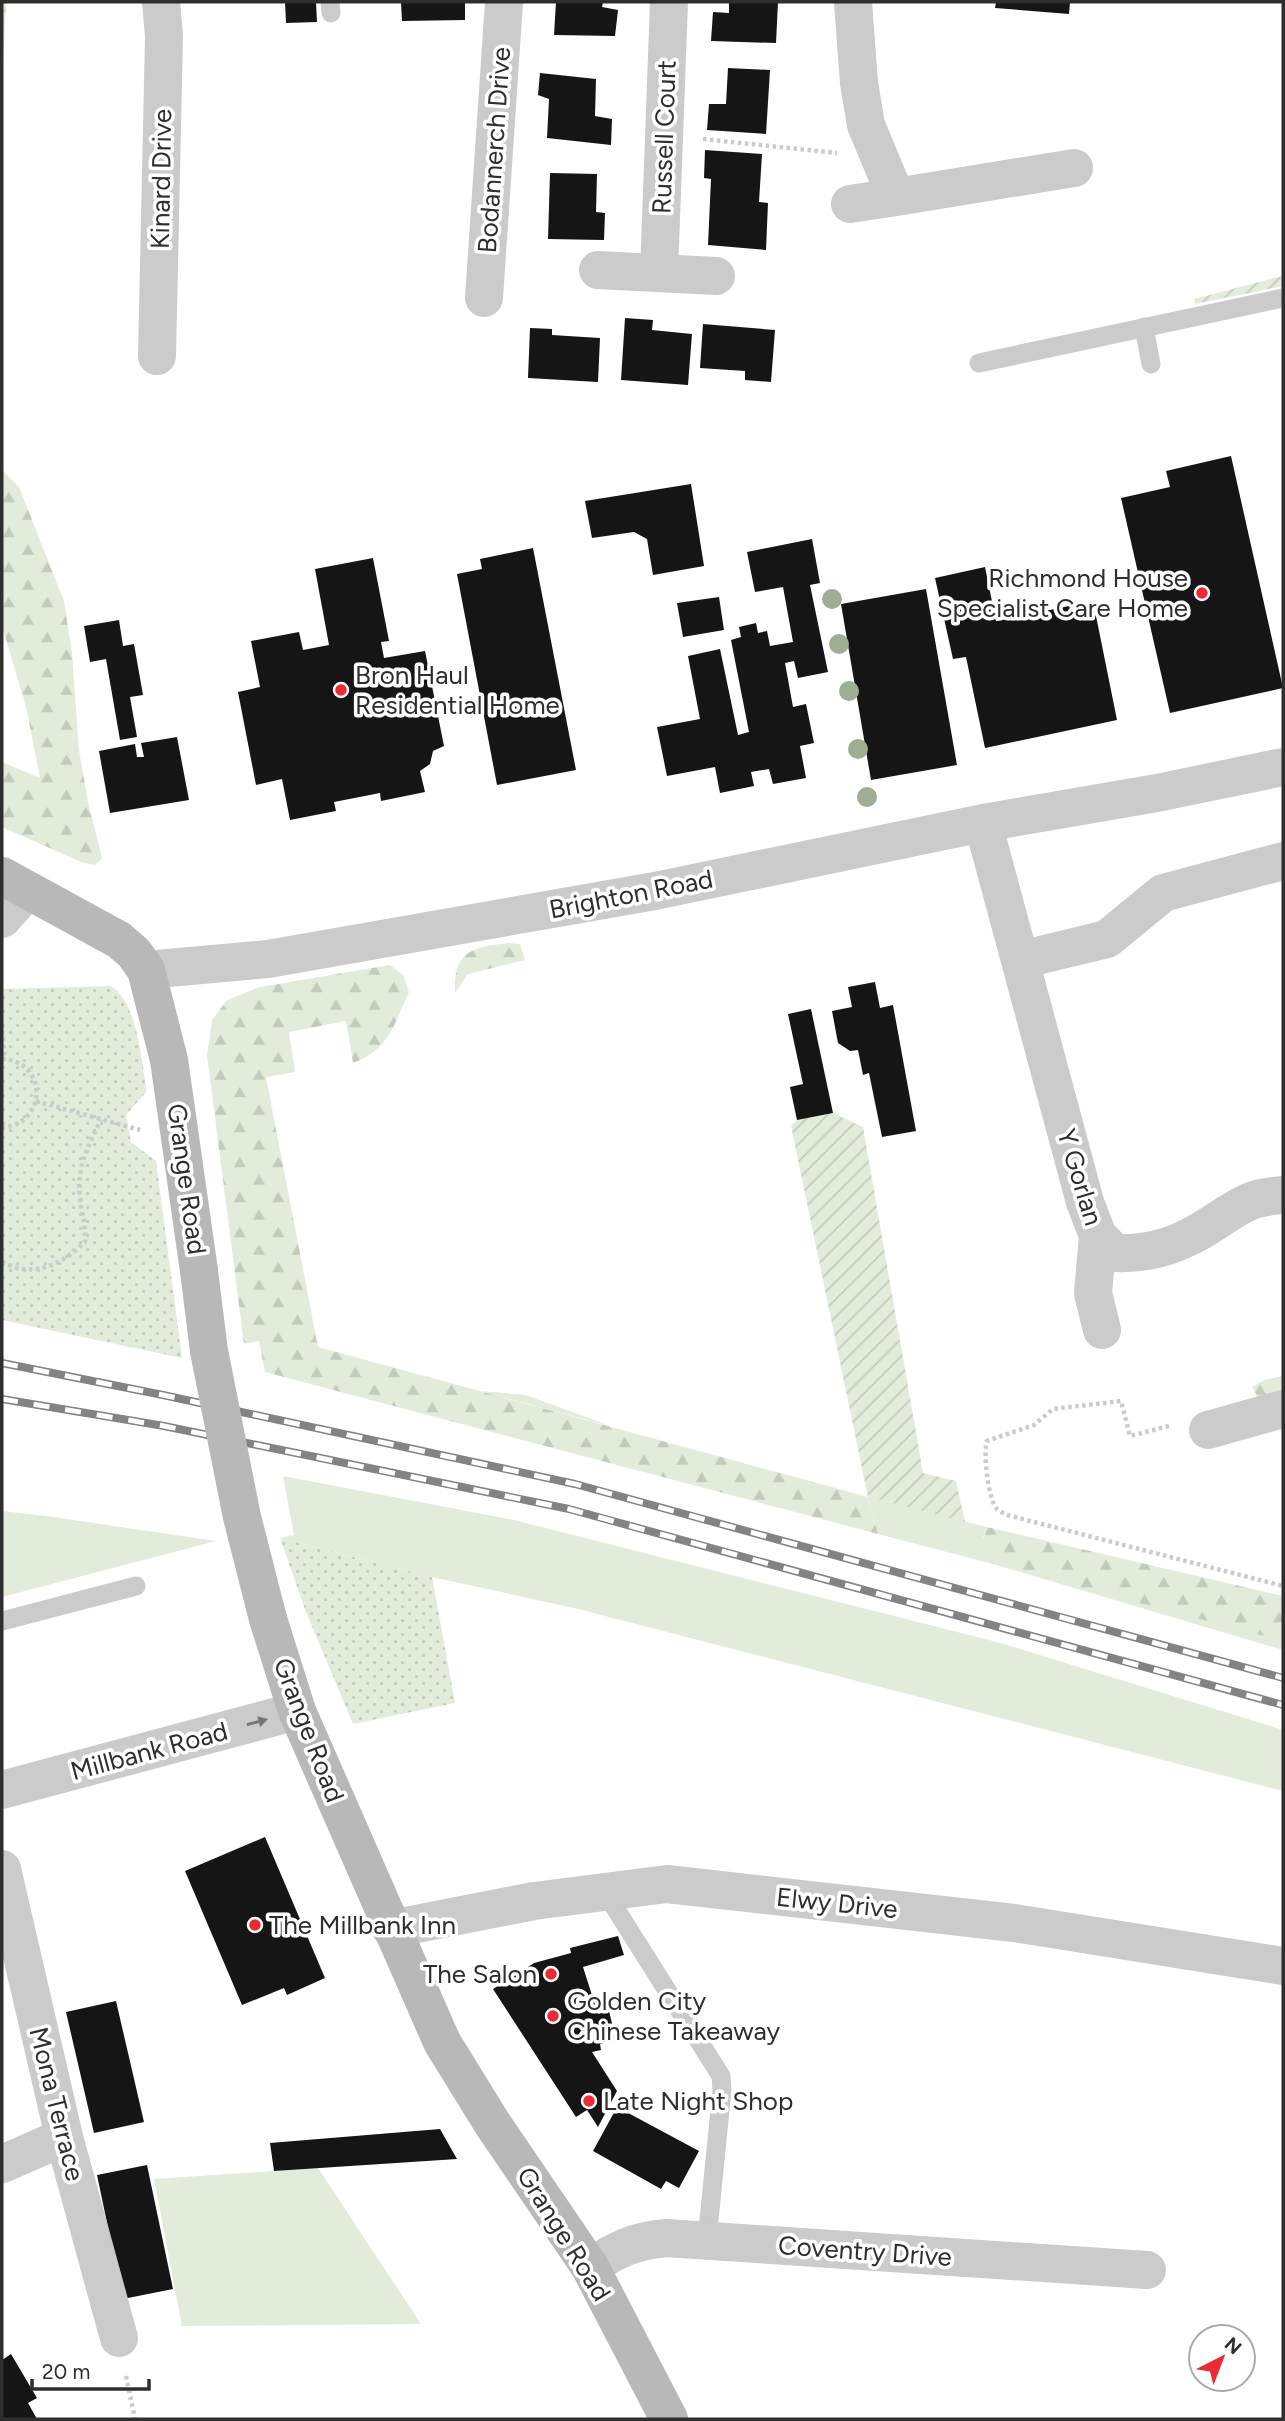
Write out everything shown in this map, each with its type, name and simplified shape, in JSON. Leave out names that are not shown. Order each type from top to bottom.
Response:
[{"type":"main road","points":[[14,884],[119,940],[134,953],[146,970]]},
{"type":"main road","name":"Grange Road","points":[[146,970],[170,1060],[183,1141],[209,1351],[242,1517],[268,1619],[297,1712],[442,2042],[492,2123],[590,2267],[669,2419]]},
{"type":"street","name":"Kinard Drive","points":[[157,356],[164,36],[161,2]]},
{"type":"street","name":"Bodannerch Drive","points":[[484,298],[504,2]]},
{"type":"street","name":"Russell Court","points":[[659,273],[669,2]]},
{"type":"street","points":[[853,2],[860,93],[866,125],[896,197]]},
{"type":"street","points":[[850,204],[1074,168]]},
{"type":"street","points":[[598,270],[716,276]]},
{"type":"street","name":"Brighton Road","points":[[146,970],[268,959],[655,891],[983,823],[1157,793],[1283,767]]},
{"type":"street","name":"Y Gorlan","points":[[983,823],[1085,1202],[1098,1236],[1115,1253],[1158,1250],[1190,1237],[1253,1200],[1283,1195]]},
{"type":"street","points":[[1020,960],[1107,939],[1163,893],[1283,861]]},
{"type":"street","points":[[2,919],[14,884]]},
{"type":"street","points":[[1098,1236],[1094,1293],[1102,1330]]},
{"type":"street","points":[[1208,1430],[1283,1409]]},
{"type":"street","name":"Millbank Road","points":[[2,1790],[297,1712]]},
{"type":"street","name":"Mona Terrace","points":[[2,1869],[64,2137],[119,2338]]},
{"type":"street","name":"Elwy Drive","points":[[391,1929],[534,1901],[667,1884],[1014,1923],[1283,1966]]},
{"type":"street","points":[[2,2164],[64,2137]]},
{"type":"street","name":"Coventry Drive","points":[[590,2267],[639,2241],[666,2238],[1147,2270]]},
{"type":"lane","points":[[979,363],[1283,298]]},
{"type":"lane","points":[[1144,327],[1151,364]]},
{"type":"lane","points":[[2,1621],[136,1586]]},
{"type":"lane","points":[[605,1892],[721,2076],[722,2090],[707,2240]]},
{"type":"path","points":[[664,135],[878,158]]},
{"type":"path","points":[[2,1031],[4,1059],[17,1061],[27,1068],[34,1078],[37,1090],[36,1101],[24,1120],[15,1126],[2,1128]]},
{"type":"path","points":[[36,1101],[183,1141]]},
{"type":"path","points":[[2,1262],[24,1269],[49,1266],[69,1257],[85,1242],[86,1223],[79,1178],[85,1150],[101,1120]]},
{"type":"path","points":[[1208,1430],[1203,1417],[1130,1436],[1121,1401],[1053,1409],[1034,1425],[987,1441],[984,1450],[992,1502],[998,1510],[1007,1515],[1283,1586]]},
{"type":"green space","points":[[2,2],[6,2],[2,81]]},
{"type":"green space","points":[[1283,276],[1283,286],[1195,304],[1194,299]]},
{"type":"green space","points":[[2,470],[19,487],[64,601],[72,653],[79,750],[102,858],[95,865],[81,862],[2,827],[2,762],[40,778],[26,707],[2,626]]},
{"type":"green space","points":[[520,944],[525,960],[468,974],[455,993],[457,968],[467,954],[485,947]]},
{"type":"green space","points":[[390,965],[403,975],[409,992],[383,1043],[353,1063],[346,1021],[289,1032],[295,1072],[266,1077],[318,1347],[868,1497],[878,1534],[265,1372],[259,1341],[244,1344],[207,1055],[212,1020],[227,1000],[260,987]]},
{"type":"green space","points":[[111,986],[127,1005],[140,1049],[147,1091],[126,1115],[131,1142],[156,1161],[182,1358],[2,1320],[2,989]]},
{"type":"green space","points":[[833,1113],[863,1127],[923,1473],[956,1481],[965,1522],[868,1497],[791,1126],[797,1120]]},
{"type":"green space","points":[[1283,1376],[1283,1392],[1258,1398],[1252,1387],[1264,1380]]},
{"type":"green space","points":[[480,1391],[526,1395],[610,1426]]},
{"type":"green space","points":[[283,1476],[514,1520],[1001,1643],[1283,1730],[1283,1791],[578,1609],[432,1577],[280,1538],[294,1535]]},
{"type":"green space","points":[[868,1497],[987,1527],[983,1537],[1283,1641],[1283,1650],[993,1564],[878,1534]]},
{"type":"green space","points":[[2,1511],[46,1516],[216,1541],[2,1597]]},
{"type":"green space","points":[[987,1527],[1283,1596],[1283,1641],[993,1564],[985,1546]]},
{"type":"green space","points":[[280,1538],[432,1577],[455,1703],[353,1724],[306,1612]]},
{"type":"green space","points":[[318,2168],[421,2324],[182,2326],[154,2179]]},
{"type":"building","points":[[285,2],[316,2],[317,22],[286,23]]},
{"type":"building","points":[[401,2],[465,2],[465,20],[402,21]]},
{"type":"building","points":[[556,2],[603,2],[602,7],[618,10],[615,36],[554,35]]},
{"type":"building","points":[[729,2],[778,2],[776,43],[711,41],[713,12],[729,13]]},
{"type":"building","points":[[996,2],[1070,2],[1069,14],[995,8]]},
{"type":"building","points":[[728,68],[770,70],[766,134],[707,130],[709,104],[726,104]]},
{"type":"building","points":[[540,73],[596,79],[595,116],[612,119],[611,145],[547,138],[549,99],[538,95]]},
{"type":"building","points":[[705,150],[762,154],[759,202],[768,203],[766,250],[708,245],[711,179],[704,178]]},
{"type":"building","points":[[550,173],[597,174],[596,212],[605,213],[604,240],[548,239]]},
{"type":"building","points":[[625,318],[653,320],[652,330],[692,334],[688,385],[621,380]]},
{"type":"building","points":[[703,324],[775,330],[771,382],[745,380],[745,371],[700,368]]},
{"type":"building","points":[[530,328],[552,329],[552,335],[600,338],[598,382],[528,378]]},
{"type":"building","name":"Richmond House Specialist Care Home","points":[[1231,456],[1283,688],[1170,713],[1121,498],[1170,487],[1166,471]]},
{"type":"building","points":[[691,484],[704,566],[653,575],[647,539],[634,532],[592,538],[585,501]]},
{"type":"building","points":[[812,539],[820,583],[810,585],[828,672],[798,678],[794,661],[785,663],[793,707],[806,704],[814,743],[800,746],[806,778],[773,784],[769,769],[751,772],[754,786],[720,793],[715,767],[667,776],[657,727],[700,719],[688,656],[720,649],[738,735],[749,732],[731,640],[741,637],[739,627],[756,623],[758,633],[767,631],[770,646],[793,642],[783,587],[755,592],[747,552]]},
{"type":"building","points":[[533,548],[576,770],[497,785],[457,574],[482,569],[480,559]]},
{"type":"building","name":"Bron Haul Residential Home","points":[[373,558],[389,641],[381,642],[384,658],[425,651],[444,746],[433,751],[430,764],[420,771],[425,792],[381,801],[380,793],[334,802],[336,811],[290,820],[282,779],[256,785],[238,692],[260,687],[251,641],[299,632],[303,650],[329,645],[315,569]]},
{"type":"building","points":[[985,567],[996,621],[1093,601],[1117,720],[985,748],[966,657],[953,659],[935,578]]},
{"type":"building","points":[[926,589],[957,765],[871,780],[841,604]]},
{"type":"building","points":[[719,597],[724,630],[683,637],[677,603]]},
{"type":"building","points":[[119,620],[123,646],[134,644],[143,695],[130,697],[137,737],[120,740],[106,659],[90,662],[84,626]]},
{"type":"building","points":[[177,737],[189,800],[110,813],[99,751],[135,744],[137,757],[144,757],[141,743]]},
{"type":"building","points":[[875,982],[880,1008],[893,1005],[916,1131],[882,1137],[869,1073],[863,1075],[858,1050],[850,1051],[838,1043],[832,1011],[852,1007],[848,987]]},
{"type":"building","points":[[811,1009],[833,1113],[797,1120],[790,1087],[803,1084],[788,1014]]},
{"type":"building","name":"The Millbank Inn","points":[[265,1837],[325,1978],[287,1995],[284,1988],[242,2005],[185,1871]]},
{"type":"building","points":[[618,1936],[624,1955],[583,1967],[598,2014],[609,2011],[616,2040],[600,2044],[601,2050],[592,2052],[617,2091],[598,2127],[587,2110],[576,2117],[493,1989],[534,1963],[571,1953],[570,1948]]},
{"type":"building","points":[[116,2001],[144,2122],[94,2133],[66,2012]]},
{"type":"building","points":[[617,2107],[699,2151],[679,2188],[666,2181],[661,2189],[593,2151]]},
{"type":"building","points":[[440,2129],[457,2159],[274,2171],[270,2143]]},
{"type":"building","points":[[147,2165],[173,2289],[123,2299],[97,2175]]},
{"type":"building","points":[[11,2354],[37,2398],[28,2403],[37,2419],[2,2419],[2,2360]]},
{"type":"railway","points":[[2,1363],[575,1484],[1283,1678]]},
{"type":"railway","points":[[2,1399],[164,1426],[569,1509],[1283,1705]]},
{"type":"place","name":"Richmond House Specialist Care Home","points":[[1202,593]]},
{"type":"place","name":"Bron Haul Residential Home","points":[[341,690]]},
{"type":"place","name":"The Millbank Inn","points":[[255,1925]]},
{"type":"place","name":"The Salon","points":[[551,1974]]},
{"type":"place","name":"Golden City Chinese Takeaway","points":[[553,2016]]},
{"type":"place","name":"Late Night Shop","points":[[589,2101]]}]
